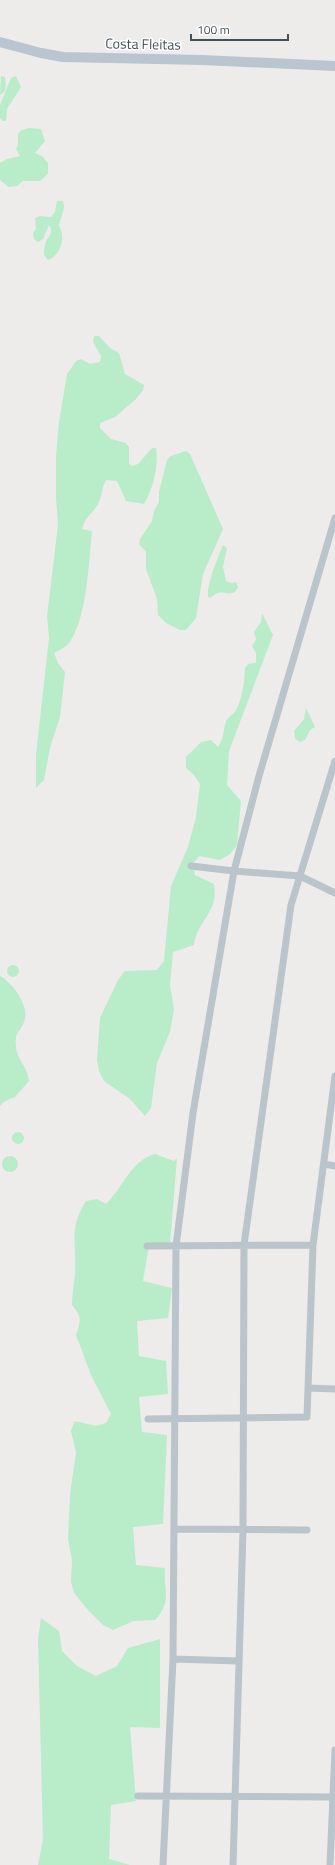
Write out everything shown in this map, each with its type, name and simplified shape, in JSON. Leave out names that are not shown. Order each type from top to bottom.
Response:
[{"type":"main road","name":"Costa Fleitas","points":[[0,42],[41,53],[63,57],[188,59],[335,66]]},
{"type":"street","points":[[163,1865],[173,1659],[176,1246],[193,1113],[234,872],[259,776],[335,518]]},
{"type":"street","points":[[233,1865],[243,1530],[244,1245],[291,905],[335,761]]},
{"type":"street","points":[[191,866],[234,872],[300,876],[335,893]]},
{"type":"street","points":[[148,1419],[307,1417],[313,1245],[335,1076]]},
{"type":"street","points":[[324,1164],[335,1166]]},
{"type":"street","points":[[147,1246],[313,1245]]},
{"type":"street","points":[[308,1388],[335,1388]]},
{"type":"street","points":[[174,1530],[307,1530]]},
{"type":"street","points":[[173,1659],[238,1661]]},
{"type":"street","points":[[330,1865],[335,1750]]},
{"type":"street","points":[[138,1796],[332,1797]]},
{"type":"green space","points":[[1,76],[5,77],[6,85],[4,92],[0,95]]},
{"type":"green space","points":[[16,76],[21,87],[7,109],[6,121],[3,121],[0,118],[0,105],[11,78]]},
{"type":"green space","points":[[29,128],[41,129],[45,141],[35,153],[42,156],[48,163],[48,174],[40,181],[23,181],[17,186],[9,187],[0,180],[0,163],[7,159],[20,156],[16,149],[18,144],[18,134],[22,130]]},
{"type":"green space","points":[[57,201],[63,201],[64,205],[59,226],[62,240],[59,250],[52,258],[48,260],[44,255],[44,250],[51,233],[51,228],[49,225],[43,239],[38,242],[34,239],[33,233],[36,229],[35,218],[40,216],[51,217],[55,212]]},
{"type":"green space","points":[[94,336],[99,336],[110,348],[119,353],[125,374],[144,385],[143,390],[136,399],[115,417],[100,423],[100,428],[111,439],[126,443],[129,447],[129,464],[133,466],[138,464],[152,448],[156,448],[156,470],[153,484],[144,504],[126,501],[117,481],[106,480],[99,502],[83,525],[82,529],[92,531],[84,602],[81,617],[71,640],[54,653],[58,663],[65,672],[60,717],[50,748],[44,780],[36,788],[36,755],[49,638],[47,616],[58,525],[56,498],[56,455],[59,422],[67,374],[76,361],[81,359],[90,364],[100,362],[101,356],[93,342]]},
{"type":"green space","points":[[186,451],[190,454],[223,529],[203,574],[196,618],[186,630],[180,630],[166,623],[158,615],[157,599],[146,569],[146,552],[139,544],[140,539],[152,521],[154,511],[159,502],[159,492],[167,460],[171,456]]},
{"type":"green space","points":[[223,545],[227,548],[223,567],[226,581],[231,583],[236,582],[238,587],[232,593],[218,593],[209,598],[208,594],[210,580]]},
{"type":"green space","points":[[262,613],[273,635],[229,751],[227,785],[241,801],[237,845],[230,854],[220,860],[199,856],[193,864],[195,875],[214,884],[215,894],[211,909],[199,929],[194,945],[173,952],[170,985],[174,1009],[170,1032],[157,1063],[151,1108],[145,1116],[130,1099],[104,1081],[99,1071],[97,1060],[100,1018],[118,980],[125,971],[157,970],[164,961],[171,886],[188,847],[196,817],[200,784],[194,775],[186,768],[186,757],[201,742],[211,740],[218,747],[220,744],[226,721],[235,711],[240,701],[244,683],[245,668],[248,664],[256,663],[256,653],[252,646],[256,639],[254,632],[261,622]]},
{"type":"green space","points":[[306,708],[315,727],[310,730],[305,740],[300,742],[295,739],[294,731],[304,719]]},
{"type":"green space","points":[[11,965],[15,965],[19,971],[15,977],[11,977],[7,973],[7,969]]},
{"type":"green space","points":[[0,976],[15,989],[23,1002],[25,1009],[24,1022],[17,1035],[16,1042],[18,1056],[28,1075],[29,1081],[15,1097],[5,1101],[0,1106]]},
{"type":"green space","points":[[16,1132],[20,1132],[24,1138],[20,1144],[16,1144],[12,1140],[12,1136]]},
{"type":"green space","points":[[155,1154],[174,1161],[177,1158],[170,1244],[149,1246],[143,1281],[172,1288],[168,1318],[137,1321],[139,1356],[166,1361],[168,1394],[139,1397],[142,1432],[167,1435],[163,1524],[133,1527],[136,1565],[165,1568],[166,1601],[161,1613],[155,1620],[133,1621],[113,1630],[103,1625],[88,1610],[74,1593],[71,1582],[72,1560],[68,1539],[70,1494],[76,1453],[71,1431],[75,1421],[96,1426],[106,1423],[111,1414],[91,1375],[76,1335],[80,1319],[78,1313],[72,1305],[75,1274],[74,1237],[80,1211],[86,1201],[97,1199],[106,1204],[133,1169],[146,1158]]},
{"type":"green space","points":[[7,1156],[13,1156],[18,1161],[16,1170],[13,1172],[7,1172],[2,1167],[2,1161]]},
{"type":"green space","points":[[41,1618],[59,1631],[62,1651],[77,1666],[96,1676],[117,1666],[128,1648],[160,1639],[160,1728],[130,1727],[136,1801],[111,1805],[109,1859],[130,1865],[38,1865],[43,1840],[38,1639]]}]
